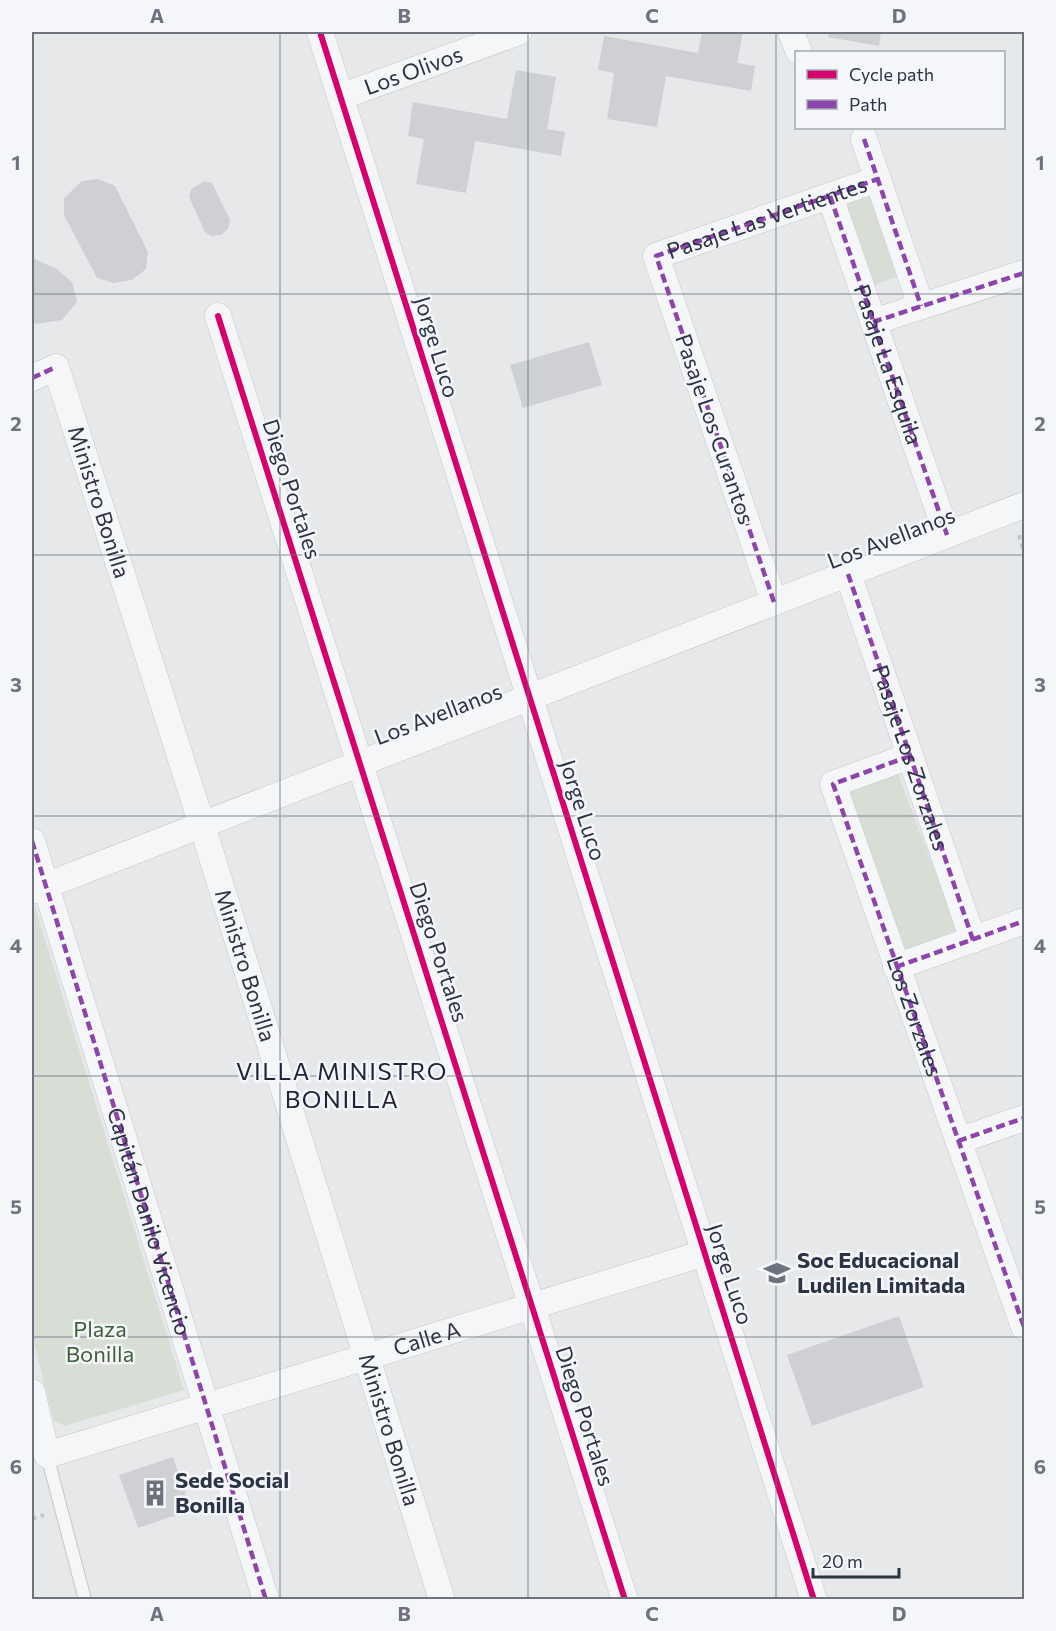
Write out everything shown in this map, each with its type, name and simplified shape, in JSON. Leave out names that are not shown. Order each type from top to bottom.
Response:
[{"type":"street","name":"Jorge Luco","points":[[320,32],[814,1599]]},
{"type":"street","name":"Los Olivos","points":[[340,97],[519,32]]},
{"type":"street","points":[[791,32],[799,51]]},
{"type":"street","points":[[864,139],[921,306]]},
{"type":"street","name":"Pasaje Las Vertientes","points":[[656,256],[878,179]]},
{"type":"street","name":"Pasaje La Esquila","points":[[830,196],[947,535]]},
{"type":"street","name":"Pasaje Los Curantos","points":[[656,256],[774,602]]},
{"type":"street","points":[[873,322],[1024,273]]},
{"type":"street","name":"Diego Portales","points":[[218,316],[625,1599]]},
{"type":"street","name":"Ministro Bonilla","points":[[32,378],[56,367],[202,825],[442,1599]]},
{"type":"street","name":"Los Avellanos","points":[[38,888],[1024,505]]},
{"type":"street","name":"Pasaje Los Zorzales","points":[[848,574],[973,939]]},
{"type":"street","name":"Los Zorzales","points":[[910,756],[833,784],[1023,1320]]},
{"type":"street","name":"Capitán Danilo Vicencio","points":[[32,841],[38,888],[206,1406],[266,1599]]},
{"type":"street","points":[[896,967],[1024,921]]},
{"type":"street","points":[[958,1141],[1024,1118]]},
{"type":"street","name":"Calle A","points":[[47,1455],[705,1254]]},
{"type":"street","points":[[32,1392],[47,1455]]},
{"type":"lane","points":[[47,1455],[85,1599]]},
{"type":"green space","points":[[888,190],[916,270],[874,285],[846,204]]},
{"type":"green space","points":[[898,774],[958,932],[905,952],[845,794]]},
{"type":"green space","name":"Plaza Bonilla","points":[[35,907],[184,1390],[65,1426],[54,1421],[32,1336],[32,908]]},
{"type":"building","points":[[702,32],[743,32],[737,63],[755,66],[751,91],[666,76],[657,127],[607,119],[614,73],[598,70],[604,36],[698,53]]},
{"type":"building","points":[[829,32],[881,32],[879,46],[828,37]]},
{"type":"building","points":[[516,70],[556,77],[547,129],[565,132],[561,156],[475,141],[466,193],[416,184],[424,139],[408,136],[413,102],[507,119]]},
{"type":"building","points":[[98,179],[115,186],[148,252],[146,269],[132,280],[113,283],[97,278],[64,215],[64,198],[82,181]]},
{"type":"building","points":[[205,181],[212,183],[230,220],[228,229],[221,235],[211,236],[205,232],[189,197],[191,189]]},
{"type":"building","points":[[32,258],[57,269],[72,282],[77,302],[62,320],[36,324],[32,322]]},
{"type":"building","points":[[589,342],[602,385],[523,408],[510,365]]},
{"type":"building","points":[[899,1316],[924,1387],[812,1426],[787,1355]]},
{"type":"building","name":"Sede Social Bonilla","points":[[173,1457],[191,1510],[138,1528],[119,1475]]},
{"type":"marked path","points":[[864,139],[921,306]]},
{"type":"marked path","points":[[774,602],[656,256],[878,179]]},
{"type":"marked path","points":[[830,196],[947,535]]},
{"type":"marked path","points":[[873,322],[1024,273]]},
{"type":"marked path","points":[[32,378],[56,367]]},
{"type":"marked path","points":[[848,574],[973,940]]},
{"type":"marked path","points":[[910,756],[833,784],[1024,1327]]},
{"type":"marked path","points":[[32,841],[266,1600]]},
{"type":"marked path","points":[[896,967],[1024,921]]},
{"type":"marked path","points":[[958,1141],[1024,1118]]},
{"type":"cycle path","points":[[320,32],[814,1600]]},
{"type":"cycle path","points":[[218,316],[625,1600]]},
{"type":"place","name":"Soc Educacional Ludilen Limitada","points":[[777,1273]]},
{"type":"place","name":"Sede Social Bonilla","points":[[155,1493]]},
{"type":"district","name":"VILLA MINISTRO BONILLA","points":[[342,1086]]}]
